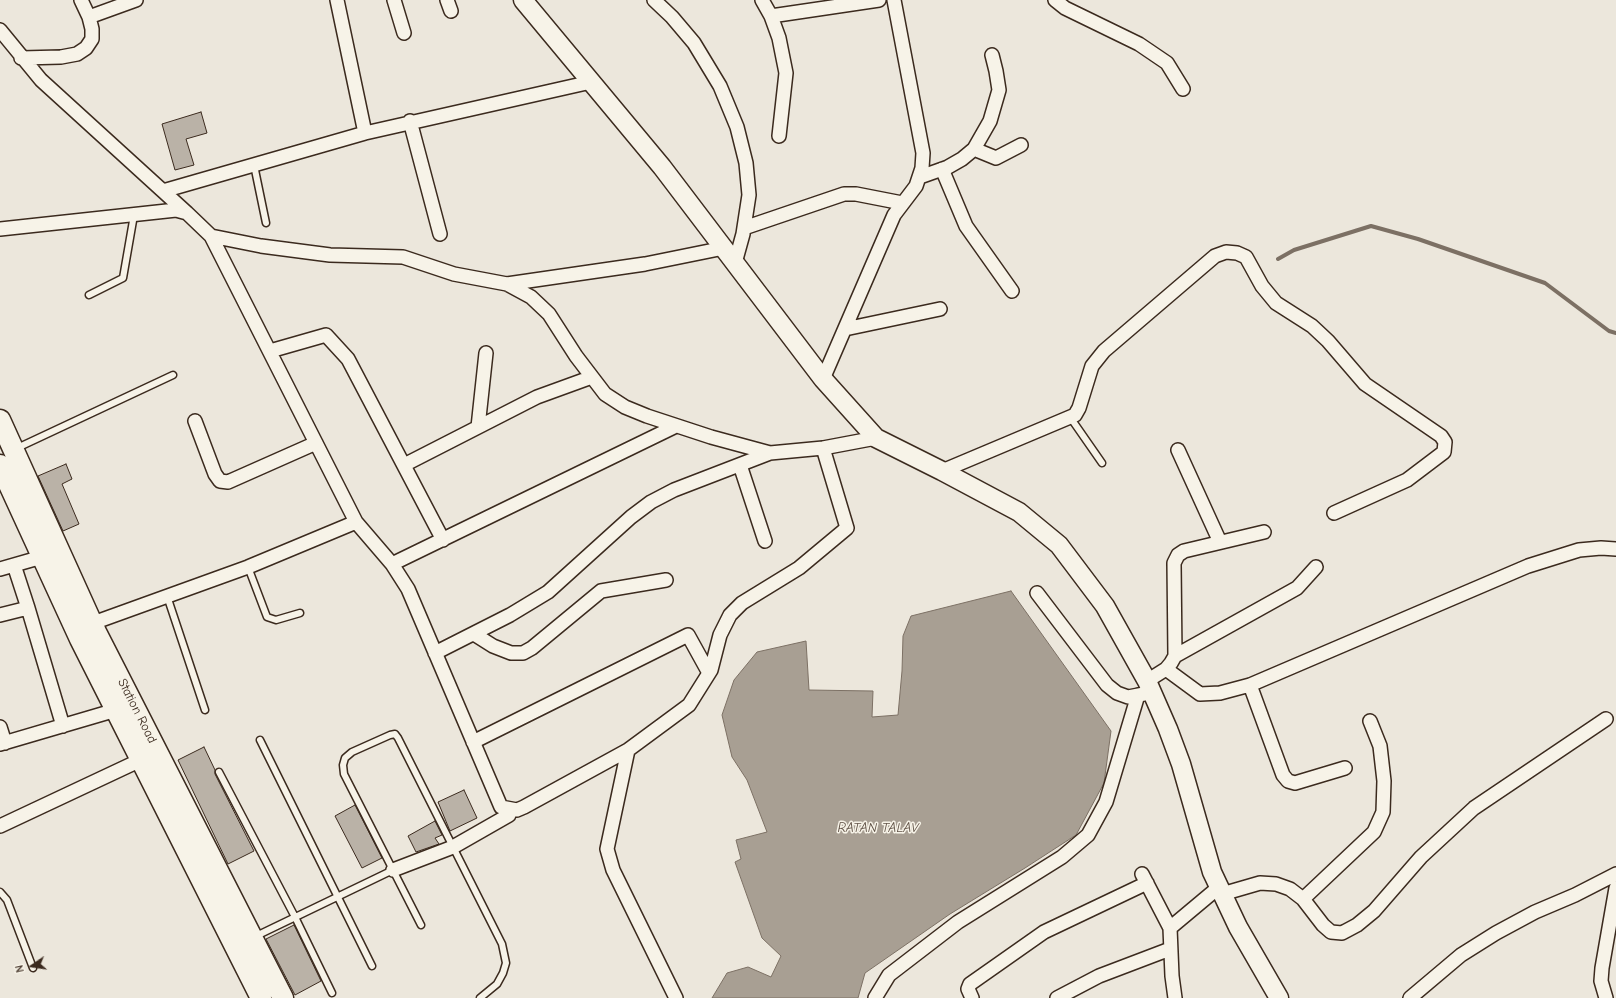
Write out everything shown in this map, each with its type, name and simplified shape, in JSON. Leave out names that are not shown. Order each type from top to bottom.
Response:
[{"type":"main road","name":"Station Road","points":[[0,420],[93,624],[149,756],[261,998]]},
{"type":"main road","name":"Station Road","points":[[0,465],[80,639],[116,710],[149,756],[252,938],[283,998]]},
{"type":"street","points":[[21,58],[61,57],[77,54],[86,48],[92,39],[92,29],[89,17],[80,0]]},
{"type":"street","points":[[89,17],[136,0]]},
{"type":"street","points":[[337,0],[365,133]]},
{"type":"street","points":[[394,0],[404,33]]},
{"type":"street","points":[[523,0],[662,167],[823,379],[876,438],[1019,512],[1059,545],[1105,606],[1146,689],[1181,764],[1212,872],[1238,927],[1278,998]]},
{"type":"street","points":[[654,0],[672,17],[694,43],[720,86],[737,127],[746,162],[749,195],[744,228],[735,263]]},
{"type":"street","points":[[762,0],[771,16],[779,38],[786,73],[779,136]]},
{"type":"street","points":[[771,16],[879,0]]},
{"type":"street","points":[[823,379],[894,215],[920,177],[923,153],[894,0]]},
{"type":"street","points":[[1055,0],[1065,8],[1140,44],[1167,64],[1183,89]]},
{"type":"street","points":[[0,30],[21,58],[41,80],[211,236],[356,522],[392,564],[408,589],[501,807],[510,810],[517,810],[524,807],[628,750],[688,705],[709,673],[720,636],[730,615],[742,603],[799,568],[847,528],[823,448]]},
{"type":"street","points":[[920,177],[942,169],[962,159],[974,149],[990,121],[999,90],[992,55]]},
{"type":"street","points":[[163,191],[410,121],[591,82]]},
{"type":"street","points":[[410,121],[440,234]]},
{"type":"street","points":[[974,149],[996,158],[1021,145]]},
{"type":"street","points":[[942,169],[966,226],[1012,291]]},
{"type":"street","points":[[744,228],[844,194],[856,194],[902,203]]},
{"type":"street","points":[[0,229],[176,210],[187,213]]},
{"type":"street","points":[[211,236],[262,246],[330,255],[403,257],[454,274],[507,284],[531,297],[549,314],[576,356],[605,394],[625,407],[676,426],[751,450],[770,453],[823,448],[876,438]]},
{"type":"street","points":[[507,284],[645,264],[724,248]]},
{"type":"street","points":[[942,471],[1070,417],[1078,411],[1089,373],[1104,351],[1215,256],[1226,252],[1237,253],[1246,257],[1262,286],[1276,303],[1312,326],[1328,341],[1365,384],[1441,436],[1445,442],[1444,452],[1407,480],[1334,513]]},
{"type":"street","points":[[845,329],[940,309]]},
{"type":"street","points":[[270,351],[326,334],[348,359],[443,540]]},
{"type":"street","points":[[478,427],[486,353]]},
{"type":"street","points":[[404,465],[537,398],[592,377]]},
{"type":"street","points":[[195,420],[215,474],[220,481],[228,482],[316,443]]},
{"type":"street","points":[[392,564],[676,426]]},
{"type":"street","points":[[1178,450],[1220,542]]},
{"type":"street","points":[[435,653],[510,615],[548,592],[651,502],[674,490],[770,453]]},
{"type":"street","points":[[740,465],[765,541]]},
{"type":"street","points":[[93,624],[248,567],[356,522]]},
{"type":"street","points":[[1038,592],[1107,685],[1117,693],[1128,697],[1146,689],[1166,669],[1175,656],[1174,563],[1178,555],[1184,551],[1264,532]]},
{"type":"street","points":[[1166,669],[1200,694],[1220,693],[1250,685],[1528,566],[1579,550],[1601,548],[1616,549]]},
{"type":"street","points":[[0,569],[42,557]]},
{"type":"street","points":[[14,565],[63,726]]},
{"type":"street","points":[[1175,656],[1297,588],[1316,567]]},
{"type":"street","points":[[474,634],[492,646],[511,653],[523,653],[532,648],[601,591],[666,580]]},
{"type":"street","points":[[0,615],[28,608]]},
{"type":"street","points":[[474,742],[688,635],[709,673]]},
{"type":"street","points":[[1250,685],[1283,775],[1288,781],[1295,783],[1345,768]]},
{"type":"street","points":[[875,998],[889,975],[958,922],[1062,857],[1088,835],[1106,802],[1146,689]]},
{"type":"street","points":[[0,727],[2,744],[116,710]]},
{"type":"street","points":[[1170,928],[1221,890],[1260,883],[1276,884],[1290,889],[1304,899],[1323,925],[1331,932],[1342,933],[1357,925],[1374,911],[1422,857],[1474,808],[1606,719]]},
{"type":"street","points":[[1304,899],[1374,832],[1384,812],[1384,781],[1380,746],[1370,721]]},
{"type":"street","points":[[628,750],[607,849],[613,870],[676,998]]},
{"type":"street","points":[[0,826],[149,756]]},
{"type":"street","points":[[393,870],[453,847],[509,815],[510,810]]},
{"type":"street","points":[[1410,998],[1462,955],[1496,933],[1535,912],[1575,895],[1616,874]]},
{"type":"street","points":[[972,998],[968,989],[970,984],[1044,932],[1145,878],[1170,928],[1174,998]]},
{"type":"street","points":[[1606,998],[1601,981],[1602,968],[1616,892]]},
{"type":"street","points":[[1057,998],[1099,976],[1170,949]]},
{"type":"lane","points":[[254,165],[266,223]]},
{"type":"lane","points":[[88,294],[123,278],[134,214]]},
{"type":"lane","points":[[13,449],[174,375]]},
{"type":"lane","points":[[1070,417],[1102,463]]},
{"type":"lane","points":[[248,567],[267,617],[276,620],[300,613]]},
{"type":"lane","points":[[167,596],[205,710]]},
{"type":"lane","points":[[421,925],[344,774],[343,764],[345,758],[352,752],[390,735],[396,734],[502,944],[505,954],[503,973],[497,984],[480,998]]},
{"type":"lane","points":[[260,740],[372,966]]},
{"type":"lane","points":[[219,772],[295,917],[332,993]]},
{"type":"lane","points":[[252,938],[393,870]]},
{"type":"lane","points":[[0,892],[7,900],[33,968]]},
{"type":"water","name":"RATAN TALAV","points":[[1011,591],[1111,731],[1104,783],[1076,835],[950,914],[865,973],[858,998],[712,998],[727,973],[748,967],[771,977],[781,956],[762,938],[735,862],[741,859],[736,840],[767,832],[747,780],[732,757],[722,715],[734,680],[757,652],[806,641],[809,690],[873,691],[872,717],[898,715],[902,671],[903,636],[911,616]]},
{"type":"building","points":[[201,112],[207,133],[186,139],[194,165],[175,170],[162,124]]},
{"type":"building","points":[[66,464],[72,479],[62,484],[79,524],[63,531],[38,476]]},
{"type":"building","points":[[204,747],[215,770],[215,774],[254,851],[228,864],[178,760]]},
{"type":"building","points":[[464,790],[477,818],[450,831],[438,802]]},
{"type":"building","points":[[355,805],[382,858],[362,868],[335,816]]},
{"type":"building","points":[[435,821],[442,835],[435,838],[439,844],[416,852],[408,836]]},
{"type":"building","points":[[294,925],[321,981],[295,995],[266,939]]},
{"type":"waterway","points":[[1278,259],[1294,250],[1371,226],[1418,239],[1545,283],[1609,331],[1616,333]]}]
